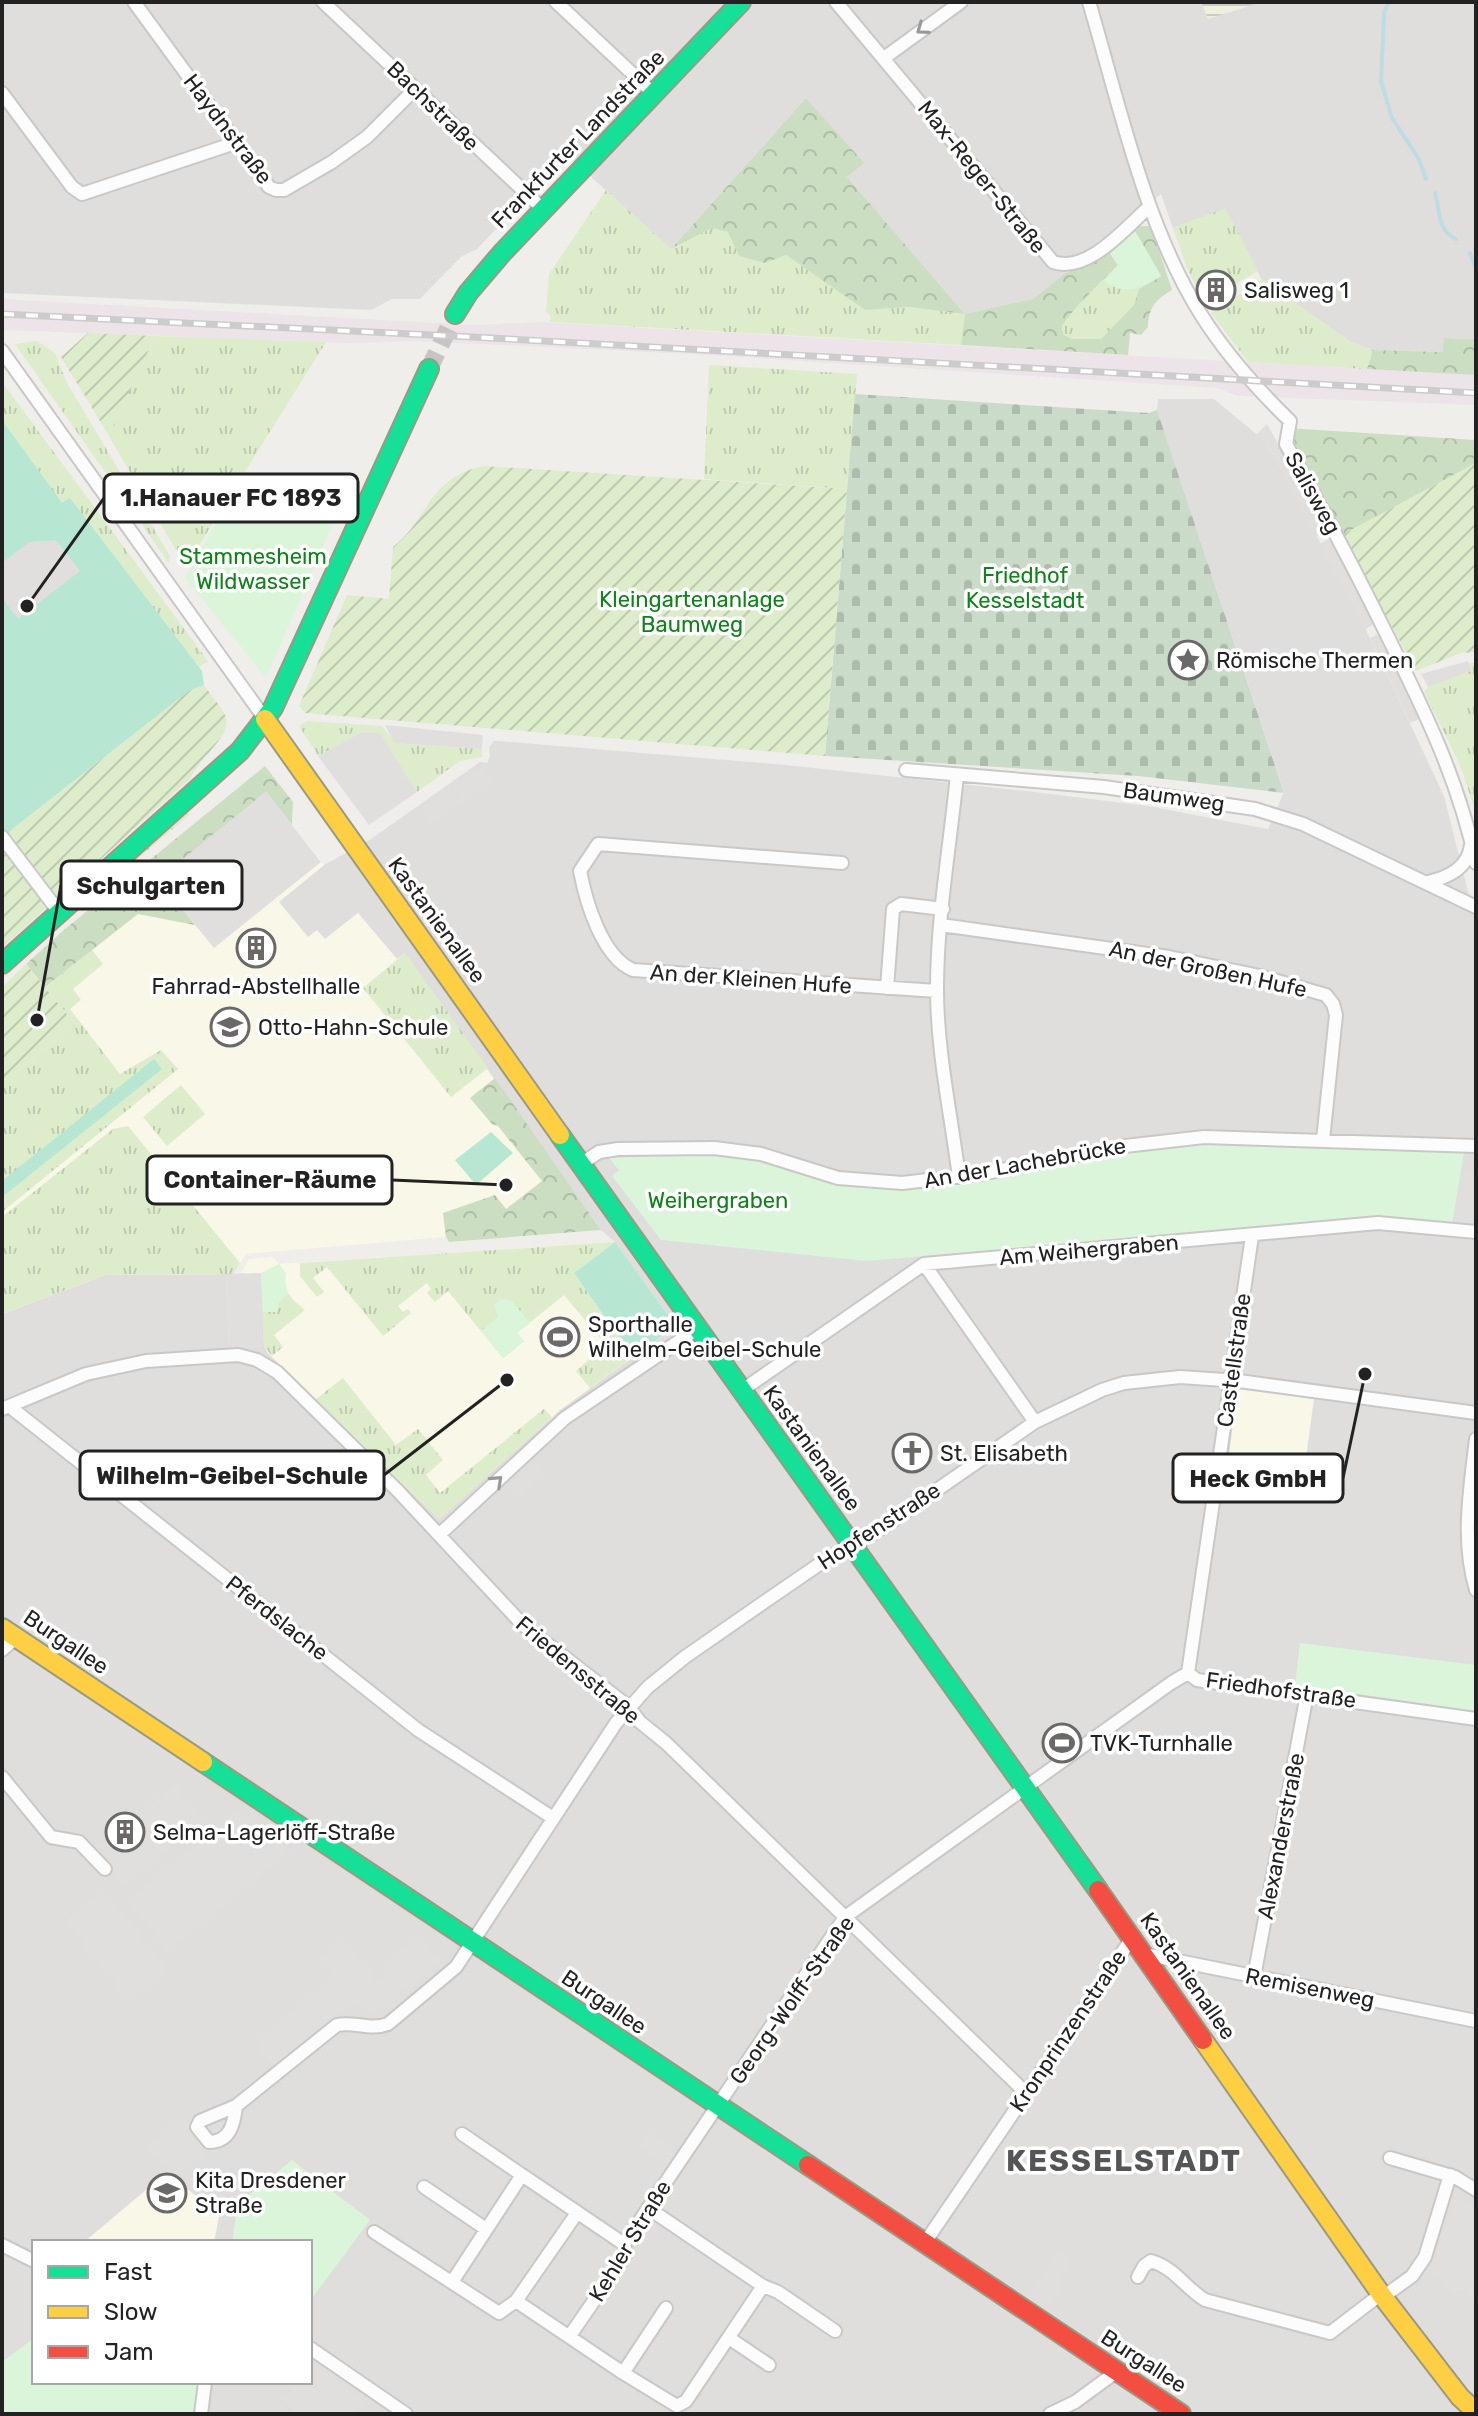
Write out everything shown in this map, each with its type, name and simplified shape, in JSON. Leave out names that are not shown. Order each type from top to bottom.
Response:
[{"type":"street","name":"Haydnstraße","points":[[134,2],[235,143],[269,187],[276,190],[284,190],[367,137],[415,89]]},
{"type":"street","name":"Bachstraße","points":[[323,2],[544,210]]},
{"type":"street","points":[[556,2],[654,94]]},
{"type":"street","name":"Frankfurter Landstraße","points":[[455,314],[476,283],[741,2]]},
{"type":"street","name":"Max-Reger-Straße","points":[[836,2],[1053,262],[1072,265],[1086,259],[1149,207]]},
{"type":"street","points":[[884,58],[961,2]]},
{"type":"street","name":"Salisweg","points":[[1089,2],[1149,207],[1200,313],[1249,380],[1290,421],[1286,444],[1357,574],[1454,778],[1476,863]]},
{"type":"street","points":[[2,93],[72,187],[82,194],[235,143]]},
{"type":"street","name":"Kastanienallee","points":[[5,356],[1027,1788],[1382,2296],[1460,2397],[1476,2412]]},
{"type":"street","points":[[2,964],[240,751],[265,719],[336,574],[429,369]]},
{"type":"street","name":"Baumweg","points":[[906,770],[1104,787],[1255,809],[1303,824],[1476,907]]},
{"type":"street","points":[[957,775],[937,991],[959,1177]]},
{"type":"street","points":[[2,837],[59,912]]},
{"type":"street","points":[[1428,882],[1447,876],[1460,867],[1470,853],[1472,842]]},
{"type":"street","name":"An der Kleinen Hufe","points":[[842,863],[598,844],[580,871],[596,925],[620,962],[629,969],[937,991]]},
{"type":"street","points":[[887,988],[893,909],[901,904],[943,909]]},
{"type":"street","name":"An der Großen Hufe","points":[[941,925],[1169,957],[1260,976],[1326,995],[1336,1015],[1323,1140]]},
{"type":"street","name":"An der Lachebrücke","points":[[581,1164],[599,1152],[618,1149],[714,1148],[761,1154],[825,1175],[902,1183],[959,1177],[1167,1140],[1230,1137],[1476,1146]]},
{"type":"street","name":"Am Weihergraben","points":[[741,1391],[924,1264],[1378,1223],[1476,1232]]},
{"type":"street","name":"Castellstraße","points":[[1188,1673],[1252,1236]]},
{"type":"street","points":[[924,1264],[1035,1422]]},
{"type":"street","points":[[440,1534],[565,1418],[697,1329]]},
{"type":"street","name":"Friedensstraße","points":[[6,1408],[66,1381],[113,1367],[238,1355],[257,1360],[277,1372],[440,1534],[531,1633],[629,1707],[640,1722],[666,1743],[1026,2093]]},
{"type":"street","name":"Hopfenstraße","points":[[236,2106],[337,2025],[347,2023],[378,2027],[393,2020],[456,1967],[629,1707],[685,1657],[1035,1422],[1084,1397],[1124,1383],[1180,1377],[1232,1380],[1476,1413]]},
{"type":"street","name":"Pferdslache","points":[[6,1408],[418,1730],[553,1818]]},
{"type":"street","points":[[1476,1439],[1467,1526],[1476,1590]]},
{"type":"street","name":"Burgallee","points":[[7,1639],[1181,2414]]},
{"type":"street","name":"Friedhofstraße","points":[[1027,1788],[1188,1673],[1197,1680],[1476,1719]]},
{"type":"street","name":"Alexanderstraße","points":[[1254,1977],[1307,1694]]},
{"type":"street","points":[[2,1777],[51,1837],[79,1842],[105,1869]]},
{"type":"street","name":"Georg-Wolff-Straße","points":[[717,2106],[845,1917],[1027,1788]]},
{"type":"street","name":"Kronprinzenstraße","points":[[924,2244],[1132,1938]]},
{"type":"street","name":"Remisenweg","points":[[1144,1954],[1471,2020]]},
{"type":"street","name":"Kehler Straße","points":[[569,2337],[626,2254],[624,2244],[717,2106]]},
{"type":"street","points":[[462,2134],[624,2244]]},
{"type":"street","points":[[1390,2158],[1450,2175],[1476,2190]]},
{"type":"street","points":[[452,2282],[522,2175]]},
{"type":"street","points":[[1138,2277],[1151,2261],[1165,2265],[1176,2272],[1192,2292],[1205,2300],[1330,2333],[1412,2276],[1425,2257],[1450,2175]]},
{"type":"street","points":[[424,2187],[486,2229]]},
{"type":"street","points":[[648,2208],[835,2331]]},
{"type":"street","points":[[374,2232],[499,2313],[516,2301],[577,2213]]},
{"type":"street","points":[[2,2245],[32,2260]]},
{"type":"street","points":[[516,2301],[677,2406],[686,2401],[763,2286]]},
{"type":"street","points":[[623,2373],[666,2308]]},
{"type":"street","points":[[729,2338],[769,2365]]},
{"type":"street","points":[[312,2349],[406,2414]]},
{"type":"street","points":[[1050,2414],[1083,2397],[1116,2372]]},
{"type":"street","points":[[201,2414],[205,2384]]},
{"type":"shaded area","points":[[2,2],[1476,2],[1476,339],[1444,338],[1444,352],[1373,350],[1351,342],[1263,282],[1225,209],[1173,228],[1161,194],[1033,299],[965,314],[847,177],[863,163],[806,98],[671,249],[567,155],[477,249],[462,256],[420,299],[392,299],[371,310],[2,293]]},
{"type":"shaded area","points":[[2,299],[474,325],[540,322],[1476,375],[1476,405],[1238,396],[1217,388],[710,355],[419,341],[347,343],[2,330]]},
{"type":"shaded area","points":[[1158,399],[1214,399],[1267,443],[1358,613],[1444,796],[1476,923],[1476,2408],[1473,2414],[2,2414],[2,1314],[105,1275],[226,1274],[229,1347],[264,1346],[439,1519],[560,1410],[672,1329],[615,1242],[601,1230],[405,954],[397,960],[358,913],[324,940],[308,938],[278,901],[324,865],[371,839],[480,762],[487,763],[489,747],[494,741],[786,765],[1026,791],[1148,806],[1268,829],[1284,792],[1157,410]]},
{"type":"shaded area","points":[[1267,424],[1327,530],[1316,537],[1267,443],[1255,436]]},
{"type":"shaded area","points":[[1336,535],[1380,620],[1366,629],[1320,544]]},
{"type":"shaded area","points":[[56,540],[80,571],[18,619],[2,598],[2,563],[29,542]]},
{"type":"shaded area","points":[[1385,630],[1426,716],[1410,723],[1370,638]]},
{"type":"shaded area","points":[[1468,661],[1471,671],[1428,687],[1421,674]]},
{"type":"shaded area","points":[[385,725],[483,735],[482,749],[394,743]]},
{"type":"shaded area","points":[[362,732],[380,733],[417,792],[369,825],[318,756]]},
{"type":"shaded area","name":"Otto-Hahn-Schule","points":[[265,766],[293,802],[292,825],[324,865],[279,902],[308,937],[317,930],[325,939],[358,913],[397,959],[405,953],[601,1230],[449,1242],[445,1237],[246,1254],[233,1274],[105,1275],[2,1314],[2,987],[65,929]]},
{"type":"shaded area","points":[[483,766],[493,780],[462,802],[452,788]]},
{"type":"shaded area","points":[[449,789],[459,803],[432,823],[422,809]]},
{"type":"shaded area","points":[[266,792],[321,862],[214,948],[158,879]]},
{"type":"shaded area","points":[[1461,1172],[1476,1173],[1475,1226],[1453,1224]]},
{"type":"shaded area","points":[[615,1242],[671,1319],[672,1329],[560,1410],[439,1519],[268,1353],[264,1345],[261,1273],[241,1273],[249,1259],[273,1257],[279,1264]]},
{"type":"shaded area","points":[[261,1273],[264,1346],[229,1347],[226,1274]]},
{"type":"shaded area","points":[[1237,1389],[1314,1399],[1303,1479],[1227,1473]]},
{"type":"shaded area","points":[[535,1463],[543,1471],[531,1481],[534,1485],[522,1497],[511,1484]]},
{"type":"shaded area","points":[[174,1785],[203,1820],[125,1884],[93,1850]]},
{"type":"shaded area","points":[[236,1811],[291,1850],[168,1950],[129,1902]]},
{"type":"shaded area","points":[[103,1891],[168,1969],[129,2001],[66,1921]]},
{"type":"shaded area","points":[[420,1935],[440,1960],[371,2014],[363,2004],[352,2002],[274,2066],[255,2043],[334,1978],[319,1960],[343,1940],[377,1982],[394,1968],[389,1960]]},
{"type":"shaded area","points":[[183,2118],[209,2150],[180,2172],[145,2149]]},
{"type":"shaded area","points":[[648,2132],[676,2151],[667,2164],[639,2145]]},
{"type":"shaded area","name":"Kita Dresdener Straße","points":[[165,2174],[220,2212],[214,2240],[86,2240]]},
{"type":"shaded area","points":[[1453,2199],[1476,2206],[1476,2303],[1463,2291],[1452,2293],[1444,2282],[1430,2272]]},
{"type":"shaded area","points":[[1058,2253],[1068,2258],[1058,2294],[1051,2305],[1045,2305],[1030,2295]]},
{"type":"shaded area","points":[[319,2368],[365,2402],[351,2414],[297,2414],[282,2397],[298,2384],[312,2384],[312,2373]]},
{"type":"green space","points":[[1201,2],[1262,2],[1208,19]]},
{"type":"green space","points":[[806,98],[864,163],[847,177],[965,314],[909,307],[865,310],[786,255],[765,263],[739,256],[728,232],[712,228],[671,249]]},
{"type":"green space","points":[[606,190],[671,249],[712,228],[729,232],[765,263],[786,255],[865,310],[909,307],[965,314],[961,345],[550,322],[551,316],[546,312],[549,274]]},
{"type":"green space","points":[[1225,208],[1258,271],[1204,302],[1187,268],[1173,228]]},
{"type":"green space","points":[[1132,226],[1150,226],[1172,290],[1154,305],[1148,327],[1141,335],[1130,333],[1128,355],[961,345],[965,314],[1033,299],[1065,273],[1079,268],[1106,247],[1118,265],[1062,325],[1062,334],[1072,339],[1101,339],[1134,305],[1139,289],[1161,276]]},
{"type":"green space","points":[[1132,226],[1161,276],[1132,289],[1111,286],[1104,281],[1118,265],[1106,247]]},
{"type":"green space","points":[[1118,266],[1161,276],[1139,289],[1134,305],[1101,339],[1072,339],[1062,334],[1062,324]]},
{"type":"green space","points":[[1262,279],[1351,342],[1373,350],[1367,369],[1248,362],[1211,313]]},
{"type":"green space","points":[[88,333],[155,336],[114,426],[100,421],[61,357]]},
{"type":"green space","points":[[155,336],[326,342],[193,555],[182,564],[100,421],[114,425]]},
{"type":"green space","points":[[1444,338],[1476,339],[1476,375],[1367,369],[1373,350],[1443,352]]},
{"type":"green space","points":[[37,341],[55,353],[67,383],[170,556],[169,563],[15,344]]},
{"type":"green space","points":[[709,365],[857,374],[847,489],[704,479]]},
{"type":"green space","points":[[2,382],[208,661],[199,667],[70,499],[62,504],[2,420]]},
{"type":"green space","name":"Friedhof Kesselstadt","points":[[855,394],[1149,413],[1157,410],[1284,793],[1138,776],[825,756]]},
{"type":"green space","points":[[2,420],[62,503],[70,498],[202,671],[204,685],[190,690],[2,837]]},
{"type":"green space","points":[[1287,428],[1476,440],[1476,463],[1342,535]]},
{"type":"green space","points":[[1476,463],[1476,652],[1461,653],[1416,671],[1342,535]]},
{"type":"green space","name":"Kleingartenanlage Baumweg","points":[[483,466],[847,489],[825,756],[305,713],[299,706],[347,595],[389,599],[393,547],[450,480]]},
{"type":"green space","name":"Stammesheim Wildwasser","points":[[245,470],[336,516],[266,678],[185,578]]},
{"type":"green space","points":[[1469,663],[1476,663],[1476,813],[1460,765],[1424,692],[1428,687],[1470,671]]},
{"type":"green space","points":[[204,685],[222,710],[226,725],[219,740],[191,778],[2,948],[2,837],[190,690]]},
{"type":"green space","points":[[307,721],[382,726],[395,743],[482,749],[482,757],[460,761],[417,792],[380,733],[362,732],[318,756],[299,726]]},
{"type":"green space","points":[[265,766],[293,802],[292,825],[266,792],[159,879],[195,925],[138,914],[45,987],[26,964]]},
{"type":"green space","points":[[187,811],[189,815],[2,979],[2,972],[63,916]]},
{"type":"green space","points":[[92,950],[103,964],[73,989],[81,1000],[70,1009],[120,1074],[161,1050],[178,1069],[2,1212],[2,1083],[75,1024],[45,987]]},
{"type":"green space","points":[[405,953],[488,1068],[451,1097],[363,988]]},
{"type":"green space","points":[[26,964],[75,1024],[2,1083],[2,987]]},
{"type":"green space","points":[[154,1059],[162,1069],[2,1197],[2,1181]]},
{"type":"green space","points":[[495,1078],[601,1230],[449,1242],[443,1213],[495,1195],[506,1209],[542,1181],[498,1126],[492,1124],[470,1098]]},
{"type":"green space","points":[[181,1085],[205,1114],[167,1146],[143,1117]]},
{"type":"green space","points":[[128,1126],[240,1263],[233,1274],[105,1275],[2,1314],[2,1217],[113,1129]]},
{"type":"green space","points":[[491,1132],[513,1153],[476,1185],[455,1160]]},
{"type":"green space","name":"Weihergraben","points":[[1212,1142],[1464,1153],[1452,1224],[1378,1218],[866,1261],[661,1240],[612,1176],[619,1170],[609,1158],[717,1154],[758,1159],[817,1178],[875,1186]]},
{"type":"green space","points":[[615,1242],[574,1273],[633,1357],[590,1388],[576,1371],[606,1345],[564,1295],[517,1333],[524,1341],[503,1358],[448,1291],[435,1302],[427,1293],[431,1289],[427,1283],[398,1306],[403,1312],[408,1309],[411,1313],[383,1336],[327,1267],[313,1278],[324,1292],[317,1297],[300,1276],[300,1263]]},
{"type":"green space","points":[[615,1242],[671,1319],[672,1329],[633,1357],[574,1273]]},
{"type":"green space","points":[[279,1264],[286,1273],[288,1293],[278,1303],[278,1312],[262,1312],[261,1273]]},
{"type":"green space","points":[[288,1293],[305,1310],[274,1335],[283,1347],[272,1356],[264,1346],[262,1312],[277,1311],[278,1303]]},
{"type":"green space","points":[[506,1299],[513,1302],[530,1323],[517,1333],[524,1341],[503,1358],[481,1331],[498,1317],[494,1305]]},
{"type":"green space","points":[[343,1378],[396,1445],[418,1429],[443,1460],[426,1475],[440,1493],[544,1409],[552,1417],[439,1519],[316,1399]]},
{"type":"green space","points":[[1300,1643],[1476,1665],[1476,1711],[1295,1685]]},
{"type":"green space","points":[[292,2160],[370,2220],[312,2298],[312,2240],[232,2240],[238,2204]]},
{"type":"green space","points":[[32,2340],[32,2384],[201,2384],[196,2414],[2,2414],[2,2362]]},
{"type":"waterway","points":[[1389,2],[1384,13],[1381,81],[1392,118],[1419,159],[1426,179]]},
{"type":"waterway","points":[[1435,193],[1442,225],[1456,239]]},
{"type":"waterway","points":[[1470,253],[1476,269]]},
{"type":"tunnel","points":[[429,369],[455,314]]},
{"type":"railway","points":[[2,314],[1476,393]]},
{"type":"traffic: fast","points":[[455,314],[468,293],[502,253],[741,2]]},
{"type":"traffic: fast","points":[[2,964],[240,751],[273,708],[429,369]]},
{"type":"traffic: fast","points":[[560,1135],[1098,1890]]},
{"type":"traffic: fast","points":[[203,1762],[808,2165]]},
{"type":"traffic: slow","points":[[265,719],[560,1135]]},
{"type":"traffic: slow","points":[[2,1628],[203,1762]]},
{"type":"traffic: slow","points":[[1203,2040],[1383,2297],[1460,2397],[1476,2412]]},
{"type":"traffic: jam","points":[[1098,1890],[1203,2040]]},
{"type":"traffic: jam","points":[[808,2165],[1181,2414]]},
{"type":"place","name":"Salisweg 1","points":[[1216,290]]},
{"type":"place","name":"1.Hanauer FC 1893","points":[[27,606]]},
{"type":"place","name":"Römische Thermen","points":[[1188,660]]},
{"type":"place","name":"Fahrrad-Abstellhalle","points":[[256,948]]},
{"type":"place","name":"Schulgarten","points":[[37,1020]]},
{"type":"place","name":"Otto-Hahn-Schule","points":[[230,1027]]},
{"type":"place","name":"Container-Räume","points":[[506,1185]]},
{"type":"place","name":"Sporthalle Wilhelm-Geibel-Schule","points":[[560,1337]]},
{"type":"place","name":"Heck GmbH","points":[[1365,1374]]},
{"type":"place","name":"Wilhelm-Geibel-Schule","points":[[507,1380]]},
{"type":"place","name":"St. Elisabeth","points":[[912,1453]]},
{"type":"place","name":"TVK-Turnhalle","points":[[1062,1743]]},
{"type":"place","name":"Selma-Lagerlöff-Straße","points":[[125,1832]]},
{"type":"place","name":"Kita Dresdener Straße","points":[[167,2193]]},
{"type":"district","name":"KESSELSTADT","points":[[1124,2161]]}]
